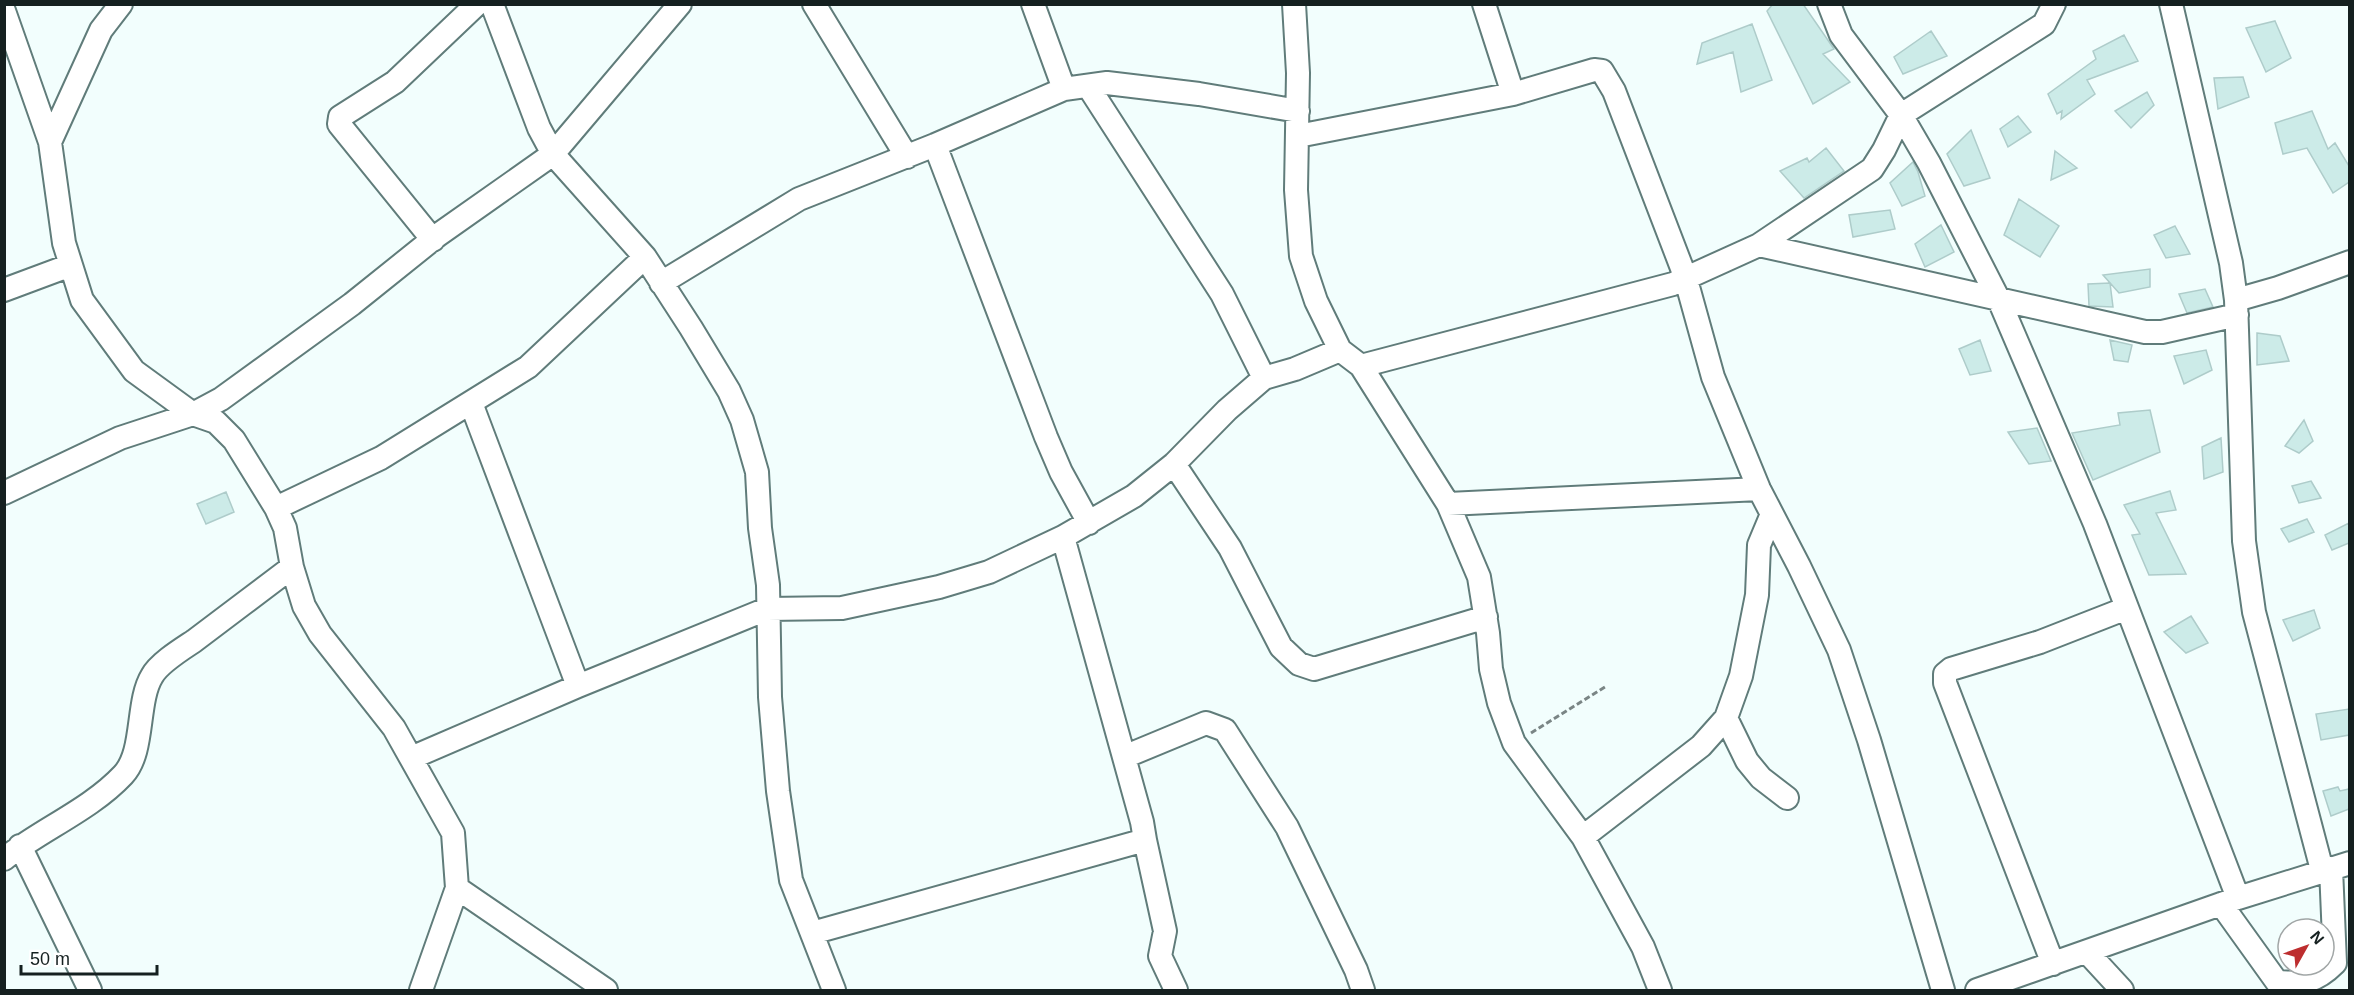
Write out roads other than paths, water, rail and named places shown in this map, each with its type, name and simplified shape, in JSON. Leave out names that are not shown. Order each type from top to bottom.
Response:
[{"type":"street","points":[[50,142],[101,30],[121,4]]},
{"type":"street","points":[[433,240],[339,123],[340,117],[395,82],[477,4]]},
{"type":"street","points":[[492,4],[538,128],[553,154],[645,257],[729,391],[742,420],[757,472],[760,528],[768,585],[770,697],[778,791],[791,880],[834,990]]},
{"type":"street","points":[[4,493],[120,438],[193,414],[220,399],[352,304],[433,240],[553,154],[680,4]]},
{"type":"street","points":[[814,4],[907,157]]},
{"type":"street","points":[[1033,4],[1064,89]]},
{"type":"street","points":[[1294,4],[1298,111],[1296,190],[1301,256],[1316,301],[1340,350],[1361,366],[1448,504],[1479,577],[1491,669],[1496,692],[1514,743],[1583,837],[1643,947],[1660,990]]},
{"type":"street","points":[[1484,4],[1513,94]]},
{"type":"street","points":[[1829,4],[1841,35],[1901,115],[1929,163],[1999,300],[2095,524],[2127,608],[2230,901],[2277,982],[2300,984],[2322,976],[2335,963],[2334,867],[2254,612],[2244,541],[2236,308],[2231,263],[2171,4]]},
{"type":"street","points":[[1361,366],[1673,284],[1685,276],[1759,245],[1872,169],[1901,115],[2044,24],[2054,4]]},
{"type":"street","points":[[4,11],[50,142],[64,243],[82,300],[134,371],[193,414],[216,422],[234,440],[276,508],[285,528],[292,567],[304,606],[320,634],[394,728],[453,832],[457,888],[420,990]]},
{"type":"street","points":[[1298,136],[1513,94],[1594,70],[1602,71],[1614,91],[1685,276],[1713,377],[1759,489],[1839,650],[1869,740],[1943,990]]},
{"type":"street","points":[[661,283],[799,200],[907,157],[1064,89],[1107,83],[1199,94],[1298,111]]},
{"type":"street","points":[[1088,86],[1222,294],[1264,378]]},
{"type":"street","points":[[935,145],[1046,437],[1061,472],[1089,523]]},
{"type":"street","points":[[1759,245],[2145,332],[2162,332],[2236,308],[2278,288],[2349,262]]},
{"type":"street","points":[[276,508],[381,458],[528,367],[645,257]]},
{"type":"street","points":[[4,290],[71,266]]},
{"type":"street","points":[[411,758],[578,686],[767,609],[842,608],[939,587],[989,572],[1063,537],[1134,496],[1174,464],[1227,410],[1264,378],[1294,369],[1340,350]]},
{"type":"street","points":[[471,403],[578,686]]},
{"type":"street","points":[[1174,464],[1230,548],[1281,647],[1299,664],[1314,669],[1486,618]]},
{"type":"street","points":[[1448,504],[1759,489]]},
{"type":"street","points":[[1583,837],[1701,746],[1726,718],[1741,676],[1758,595],[1759,545],[1772,514]]},
{"type":"street","points":[[1063,537],[1145,840],[1165,931],[1160,956],[1176,990]]},
{"type":"street","points":[[90,990],[12,853],[101,796],[125,773],[135,749],[145,697],[152,675],[292,567]]},
{"type":"street","points":[[2053,964],[1945,683],[1945,674],[1951,669],[2040,642],[2127,608]]},
{"type":"street","points":[[1726,718],[1747,761],[1761,778],[1787,798]]},
{"type":"street","points":[[1124,757],[1206,723],[1225,730],[1287,827],[1356,970],[1363,990]]},
{"type":"street","points":[[812,933],[1145,840]]},
{"type":"street","points":[[1977,990],[2334,867]]},
{"type":"street","points":[[457,888],[606,990]]},
{"type":"street","points":[[2087,952],[2122,990]]}]
